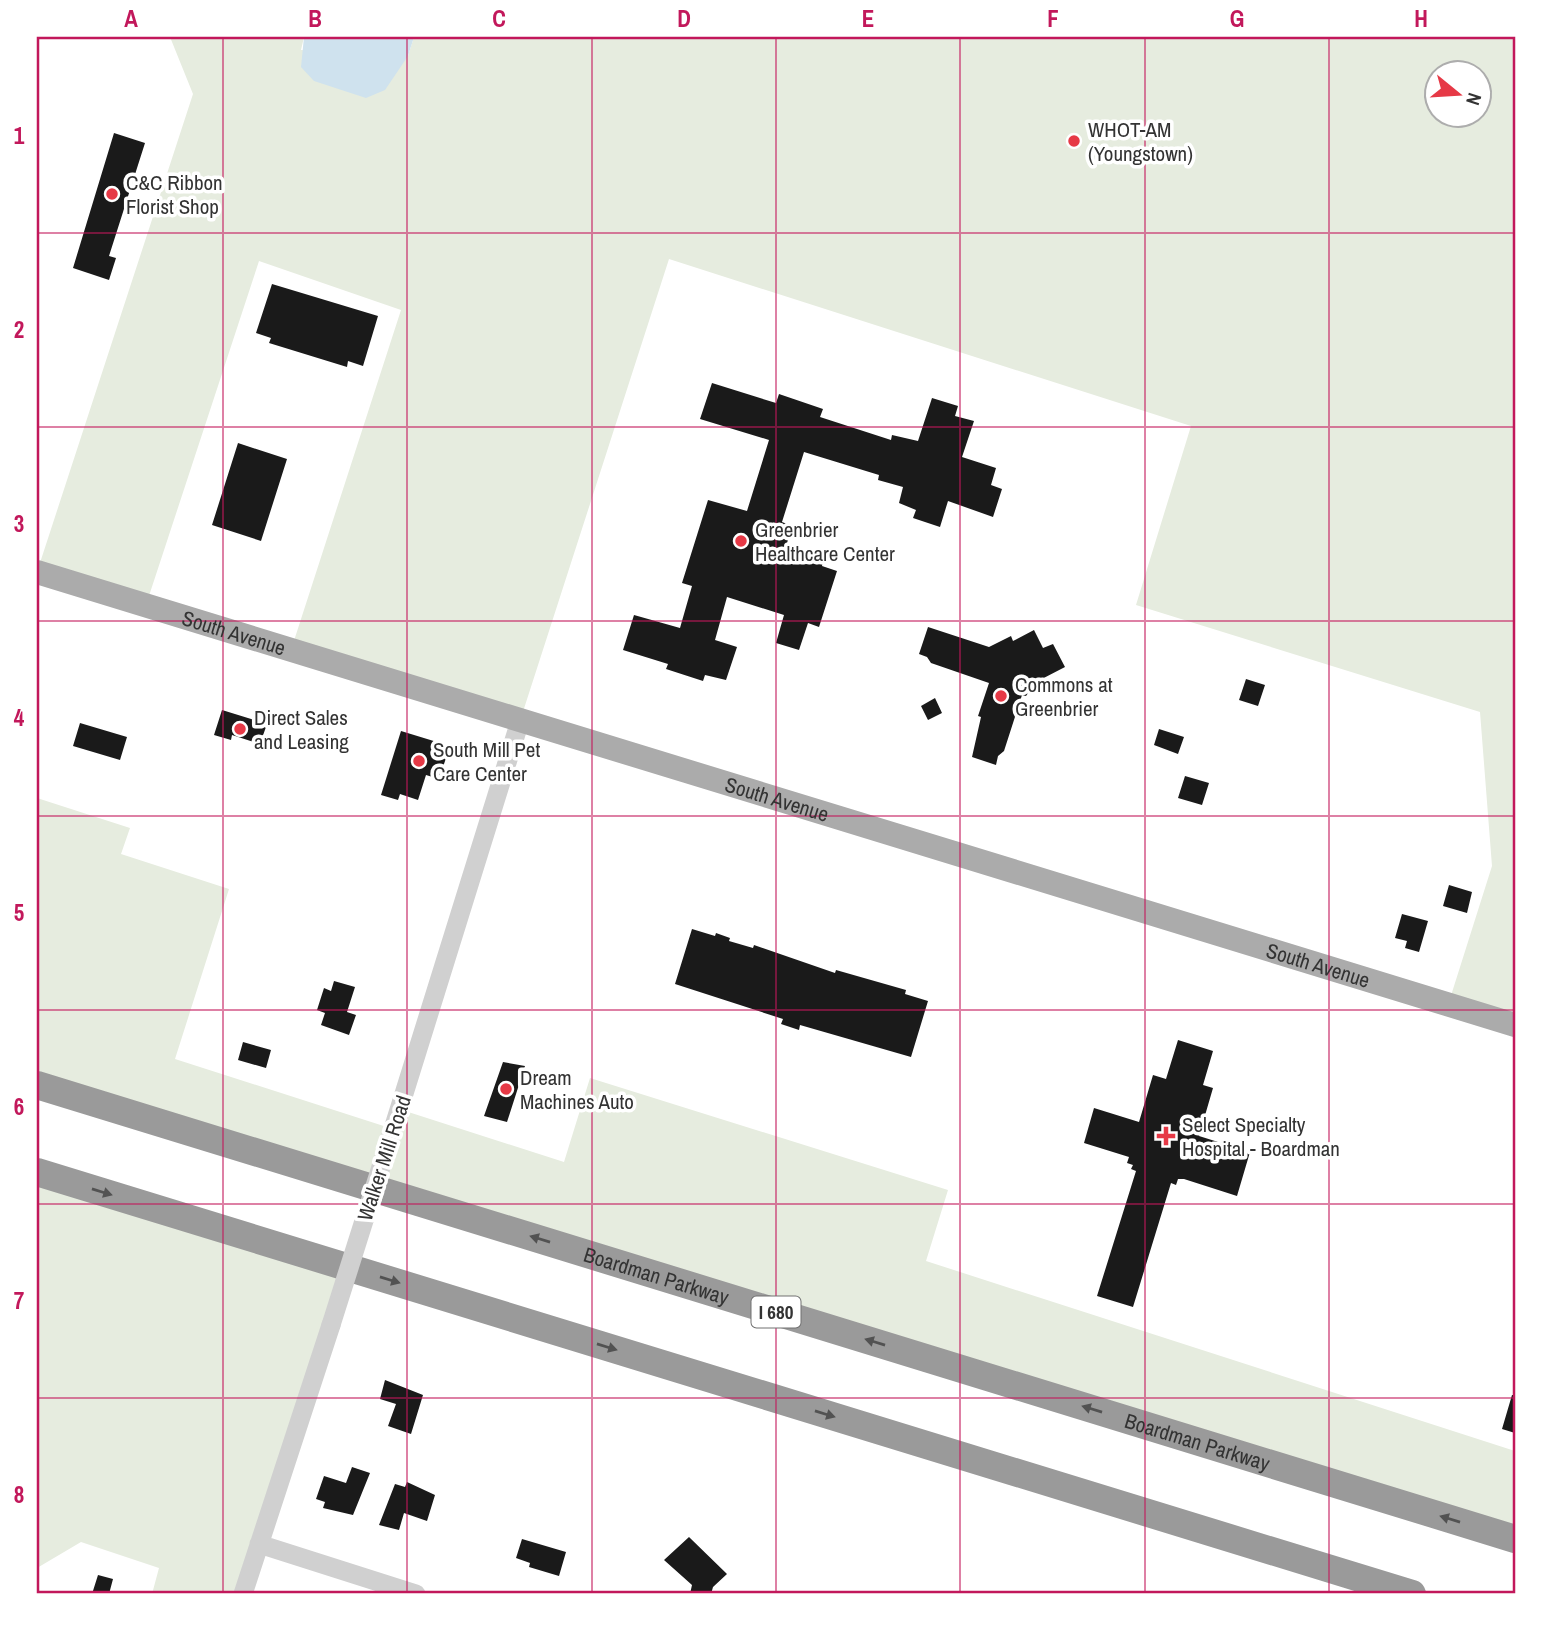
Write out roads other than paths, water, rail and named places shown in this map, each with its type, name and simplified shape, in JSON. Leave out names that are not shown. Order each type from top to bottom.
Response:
[{"type":"highway","name":"Boardman Parkway","points":[[37,1085],[1515,1539]]},
{"type":"highway","points":[[37,1172],[1412,1594]]},
{"type":"main road","name":"South Avenue","points":[[37,572],[1515,1025]]},
{"type":"street","name":"Walker Mill Road","points":[[243,1594],[331,1325],[520,721]]},
{"type":"street","points":[[259,1544],[416,1594]]},
{"type":"water","points":[[304,37],[414,37],[408,56],[385,90],[366,98],[314,81],[301,67]]},
{"type":"place","name":"WHOT-AM (Youngstown)","points":[[1074,141]]},
{"type":"place","name":"C&C Ribbon Florist Shop","points":[[112,194]]},
{"type":"place","name":"Greenbrier Healthcare Center","points":[[741,541]]},
{"type":"place","name":"Commons at Greenbrier","points":[[1001,696]]},
{"type":"place","name":"Direct Sales and Leasing","points":[[240,729]]},
{"type":"place","name":"South Mill Pet Care Center","points":[[419,761]]},
{"type":"place","name":"Dream Machines Auto","points":[[506,1089]]},
{"type":"place","name":"Select Specialty Hospital - Boardman","points":[[1166,1136]]}]
